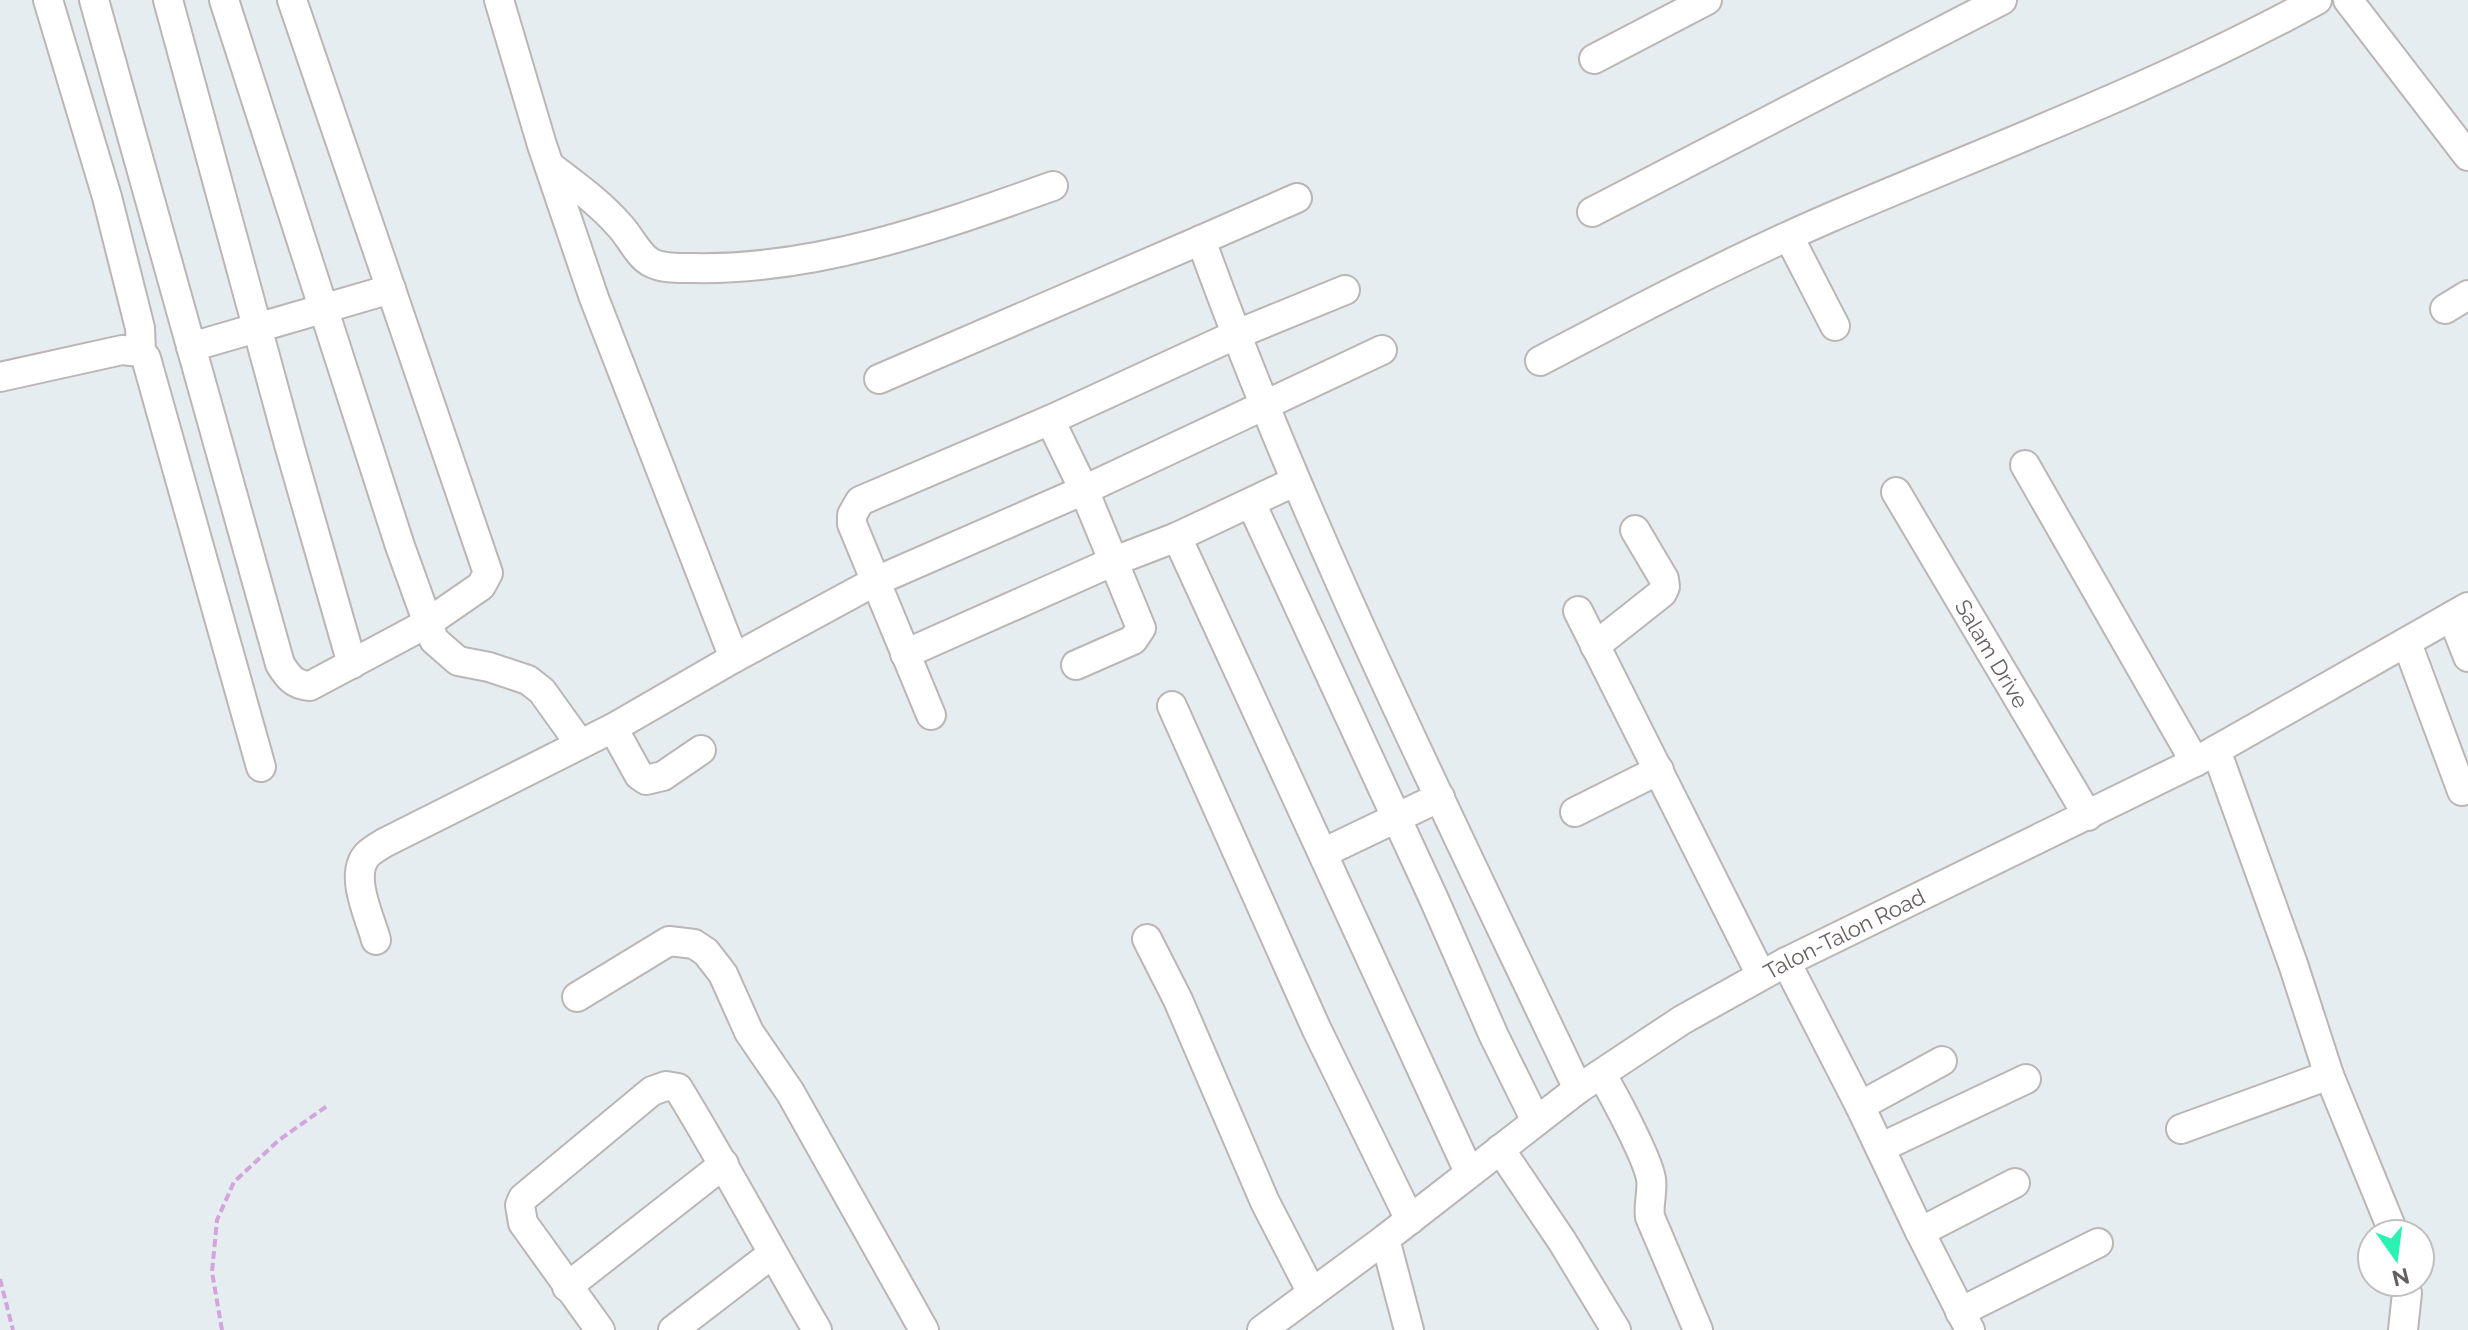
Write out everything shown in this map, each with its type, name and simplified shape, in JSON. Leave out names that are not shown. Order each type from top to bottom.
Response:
[{"type":"street","points":[[48,0],[107,197],[140,328],[141,352],[146,358],[261,767]]},
{"type":"street","points":[[94,0],[280,664],[290,680],[310,686],[426,624],[481,586],[488,573],[292,0]]},
{"type":"street","points":[[168,0],[352,664]]},
{"type":"street","points":[[224,0],[426,624],[443,651],[458,661],[510,672],[528,680],[542,691],[580,744]]},
{"type":"street","points":[[499,0],[594,298],[734,658]]},
{"type":"street","points":[[1594,59],[1707,0]]},
{"type":"street","points":[[1592,212],[2002,0]]},
{"type":"street","points":[[1540,361],[1675,291],[1789,237],[2206,59],[2317,0]]},
{"type":"street","points":[[2348,0],[2468,156]]},
{"type":"street","points":[[550,166],[602,207],[652,263],[667,267],[713,269],[783,262],[866,246],[950,223],[1053,186]]},
{"type":"street","points":[[879,379],[1297,198]]},
{"type":"street","points":[[1789,237],[1835,326]]},
{"type":"street","points":[[1201,240],[1264,407],[1440,797],[1590,1082],[1612,1091],[1651,1177],[1648,1200],[1650,1217],[1698,1330]]},
{"type":"street","points":[[191,347],[391,289]]},
{"type":"street","points":[[931,715],[852,524],[854,508],[860,501],[1050,420],[1235,335],[1345,290]]},
{"type":"street","points":[[0,377],[122,350],[141,352]]},
{"type":"street","points":[[376,940],[360,885],[359,871],[368,853],[613,728],[874,582],[1084,490],[1382,350]]},
{"type":"street","points":[[1050,420],[1084,490],[1141,628],[1133,640],[1076,665]]},
{"type":"street","points":[[2025,465],[2206,756],[2293,964],[2329,1075],[2387,1218]]},
{"type":"street","points":[[905,654],[1112,562],[1177,537],[1296,481]]},
{"type":"street","name":"Salam Drive","points":[[1896,492],[2088,816]]},
{"type":"street","points":[[1251,503],[1494,1036],[1536,1121]]},
{"type":"street","points":[[1595,646],[1662,593],[1665,587],[1664,579],[1635,530]]},
{"type":"street","points":[[1177,537],[1469,1172]]},
{"type":"street","points":[[1578,611],[1761,975]]},
{"type":"street","points":[[2460,612],[2468,657]]},
{"type":"street","name":"Talon-Talon Road","points":[[1262,1330],[1536,1121],[1682,1020],[1786,962],[2206,756],[2460,612]]},
{"type":"street","points":[[2407,643],[2462,791]]},
{"type":"street","points":[[1172,706],[1317,1030],[1410,1220]]},
{"type":"street","points":[[613,728],[639,775],[646,780],[663,776],[701,750]]},
{"type":"street","points":[[1574,811],[1659,770]]},
{"type":"street","points":[[1323,853],[1440,797]]},
{"type":"street","points":[[1147,939],[1178,1000],[1265,1202],[1312,1293]]},
{"type":"street","points":[[577,997],[669,941],[694,944],[706,952],[723,974],[749,1032],[790,1092],[924,1330]]},
{"type":"street","points":[[1786,962],[1965,1321],[2098,1243]]},
{"type":"street","points":[[1860,1106],[1942,1061]]},
{"type":"street","points":[[2181,1129],[2329,1075]]},
{"type":"street","points":[[1880,1148],[2026,1079]]},
{"type":"street","points":[[600,1330],[523,1223],[520,1205],[523,1198],[652,1091],[666,1086],[678,1088],[817,1330]]},
{"type":"street","points":[[1500,1149],[1562,1241],[1616,1330]]},
{"type":"street","points":[[567,1287],[724,1164]]},
{"type":"street","points":[[1920,1232],[2015,1183]]},
{"type":"street","points":[[1385,1239],[1409,1330]]},
{"type":"street","points":[[673,1330],[772,1254]]},
{"type":"street","points":[[2403,1330],[2406,1298]]},
{"type":"path","points":[[222,1330],[212,1272],[217,1220],[234,1182],[279,1140],[327,1106]]},
{"type":"path","points":[[0,1279],[13,1330]]}]
